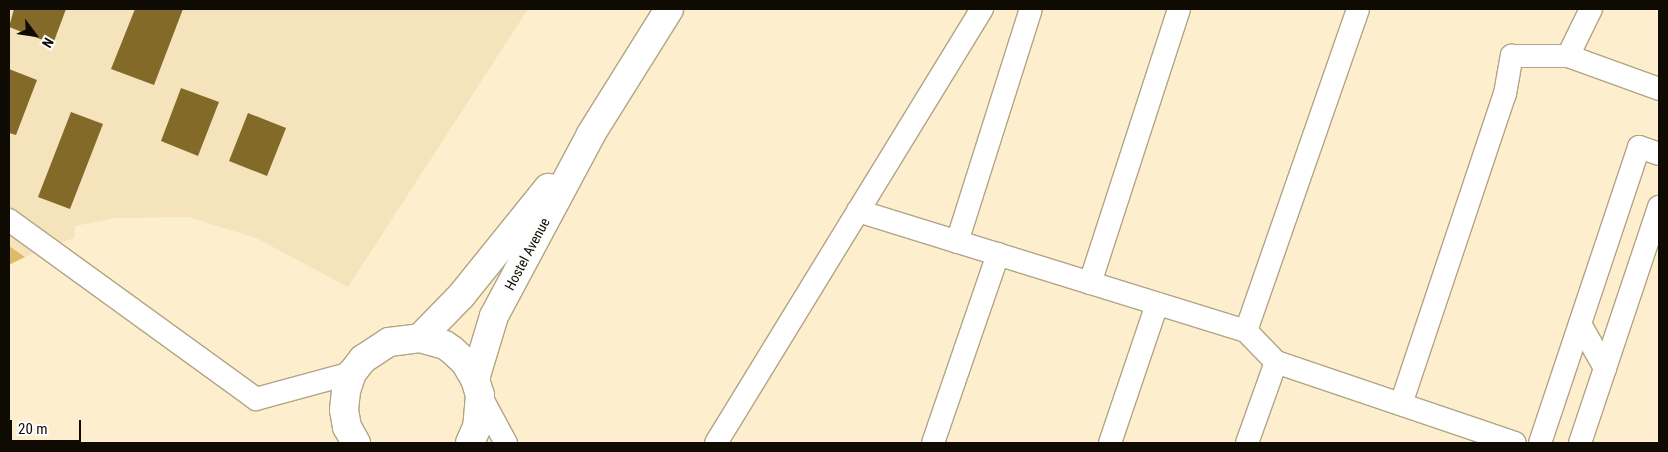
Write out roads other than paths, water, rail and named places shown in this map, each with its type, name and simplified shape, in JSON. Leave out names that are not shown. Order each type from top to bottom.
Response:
[{"type":"street","name":"Hostel Avenue","points":[[470,443],[477,427],[477,387],[494,316],[591,134],[669,9]]},
{"type":"street","points":[[716,443],[982,9]]},
{"type":"street","points":[[957,242],[1031,9]]},
{"type":"street","points":[[1090,283],[1178,9]]},
{"type":"street","points":[[1246,332],[1358,9]]},
{"type":"street","points":[[1568,56],[1590,9]]},
{"type":"street","points":[[1401,404],[1505,94],[1512,56],[1568,56],[1659,89]]},
{"type":"street","name":"Hostel Avenue","points":[[420,338],[461,296],[591,134]]},
{"type":"street","points":[[1540,443],[1639,147],[1659,154]]},
{"type":"street","points":[[1580,443],[1659,207]]},
{"type":"street","points":[[858,211],[1246,332],[1276,362],[1515,443]]},
{"type":"street","points":[[9,220],[256,399],[352,373]]},
{"type":"street","points":[[933,443],[998,254]]},
{"type":"street","points":[[1110,443],[1157,304]]},
{"type":"street","points":[[1580,324],[1605,368]]},
{"type":"street","points":[[349,438],[345,400],[352,373],[363,359],[389,342],[420,338],[445,346],[465,362],[506,443]]},
{"type":"street","points":[[1247,443],[1276,362]]}]
